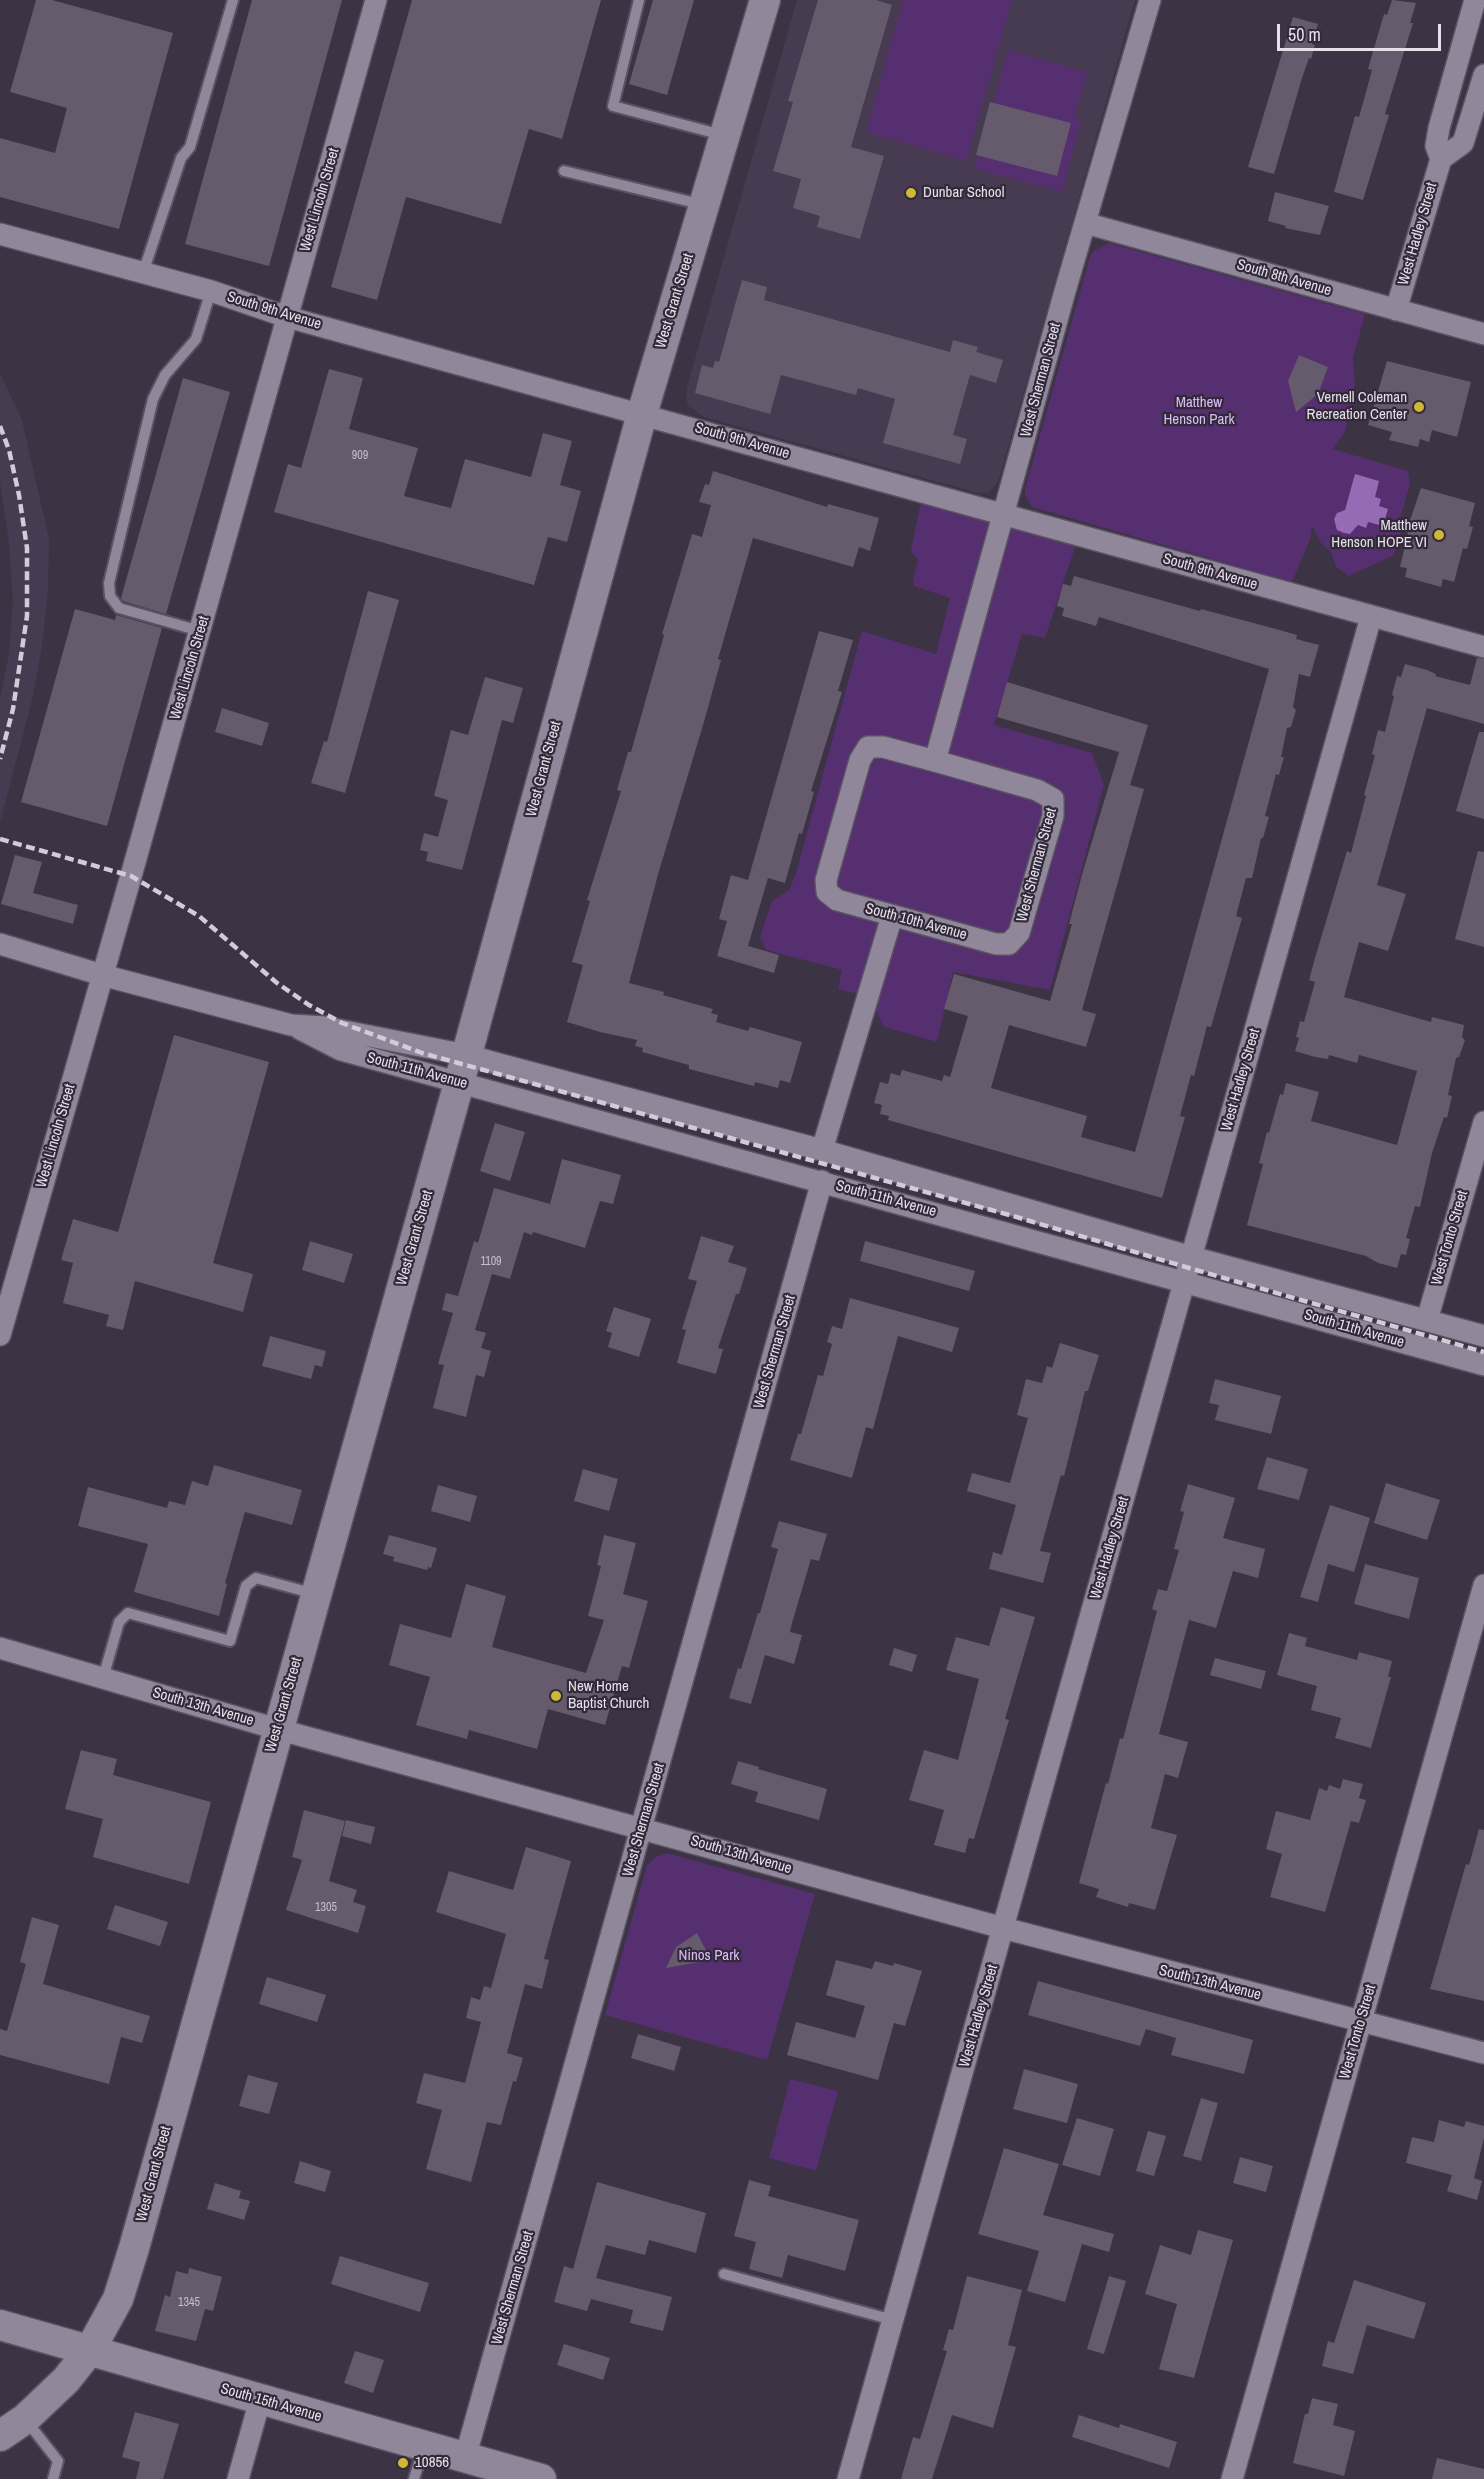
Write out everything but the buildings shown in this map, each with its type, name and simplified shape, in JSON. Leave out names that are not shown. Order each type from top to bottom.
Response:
[{"type":"main road","name":"West Grant Street","points":[[0,2436],[25,2419],[66,2380],[90,2350],[118,2299],[462,1069],[642,414],[765,0]]},
{"type":"main road","name":"South 15th Avenue","points":[[0,2325],[542,2479]]},
{"type":"street","name":"West Lincoln Street","points":[[0,1335],[200,631],[375,0]]},
{"type":"street","name":"West Sherman Street","points":[[935,760],[1085,223],[1150,0]]},
{"type":"street","name":"West Hadley Street","points":[[1396,310],[1441,159],[1436,146],[1439,128],[1475,0]]},
{"type":"street","points":[[1441,159],[1463,143],[1484,75]]},
{"type":"street","name":"South 8th Avenue","points":[[1085,223],[1484,334]]},
{"type":"street","name":"South 9th Avenue","points":[[0,234],[211,291],[287,317],[1484,647]]},
{"type":"street","name":"West Hadley Street","points":[[848,2479],[1371,617]]},
{"type":"street","name":"West Sherman Street","points":[[827,892],[826,880],[856,771],[868,747],[883,747],[935,760],[1037,790],[1053,799],[1053,816],[1019,933],[1009,944]]},
{"type":"street","name":"South 10th Avenue","points":[[827,892],[837,900],[892,916],[996,944],[1009,944]]},
{"type":"street","points":[[822,1150],[892,916]]},
{"type":"street","name":"South 11th Avenue","points":[[0,944],[102,975],[291,1025],[324,1027],[822,1181],[1484,1365]]},
{"type":"street","name":"South 11th Avenue","points":[[291,1025],[341,1050],[462,1069],[822,1150],[1192,1257],[1484,1336]]},
{"type":"street","name":"West Tonto Street","points":[[1427,1320],[1484,1122]]},
{"type":"street","name":"West Sherman Street","points":[[465,2458],[822,1181]]},
{"type":"street","name":"West Tonto Street","points":[[1232,2479],[1484,1585]]},
{"type":"street","name":"South 13th Avenue","points":[[0,1648],[277,1729],[1003,1928],[1484,2053]]},
{"type":"street","points":[[238,2479],[260,2400]]},
{"type":"lane","points":[[143,273],[181,158],[190,147],[233,0]]},
{"type":"lane","points":[[639,0],[613,105],[724,135]]},
{"type":"lane","points":[[564,171],[704,205]]},
{"type":"lane","points":[[200,631],[119,608],[110,596],[109,583],[153,399],[165,375],[196,339],[211,291]]},
{"type":"lane","points":[[103,1678],[119,1622],[128,1613],[230,1641],[246,1586],[256,1578],[315,1594]]},
{"type":"lane","points":[[724,2274],[893,2320]]},
{"type":"lane","points":[[25,2419],[58,2461],[53,2479]]},
{"type":"lane","points":[[414,2479],[424,2446]]},
{"type":"shaded area","name":"Dunbar School","points":[[797,0],[1135,0],[998,482],[989,492],[978,493],[704,417],[688,406],[687,387]]},
{"type":"shaded area","points":[[0,373],[22,420],[49,539],[48,590],[42,646],[33,696],[0,823],[0,700],[9,653],[13,601],[9,543],[0,482]]},
{"type":"shaded area","points":[[1355,474],[1379,481],[1375,497],[1381,499],[1379,506],[1388,509],[1383,526],[1368,522],[1366,528],[1358,525],[1350,534],[1337,530],[1334,519],[1337,513],[1345,510]]},
{"type":"green space","points":[[903,0],[1012,0],[966,161],[866,132]]},
{"type":"green space","points":[[1008,50],[1087,72],[1074,118],[1081,120],[1062,192],[974,169]]},
{"type":"green space","name":"Matthew Henson Park","points":[[1109,243],[1365,314],[1353,358],[1355,384],[1345,432],[1333,449],[1408,471],[1410,484],[1398,526],[1402,527],[1394,555],[1349,576],[1336,567],[1331,552],[1321,543],[1312,526],[1310,540],[1292,582],[1032,507],[1025,495],[1025,489],[1090,256],[1095,250]]},
{"type":"green space","points":[[923,491],[1079,535],[1045,638],[1022,634],[994,725],[1092,753],[1104,785],[1050,990],[953,972],[937,1042],[884,1027],[869,996],[838,989],[842,970],[766,950],[760,937],[772,901],[789,890],[796,873],[862,631],[936,654],[950,598],[914,586],[913,579],[918,560],[911,551]]},
{"type":"green space","name":"Ninos Park","points":[[667,1853],[815,1894],[767,2060],[605,2015],[647,1865],[656,1857]]},
{"type":"green space","points":[[790,2079],[838,2091],[816,2171],[769,2158]]},
{"type":"railway","points":[[0,426],[9,450],[19,495],[27,548],[27,616],[13,709],[0,759]]},
{"type":"railway","points":[[0,839],[131,876],[199,916],[277,983],[309,1005],[342,1023],[422,1053],[1013,1216],[1484,1352]]},
{"type":"place","name":"Dunbar School","points":[[911,193]]},
{"type":"place","name":"Vernell Coleman Recreation Center","points":[[1419,407]]},
{"type":"place","name":"Matthew Henson HOPE VI","points":[[1439,535]]},
{"type":"place","name":"New Home Baptist Church","points":[[556,1696]]},
{"type":"place","name":"10856","points":[[403,2463]]}]
